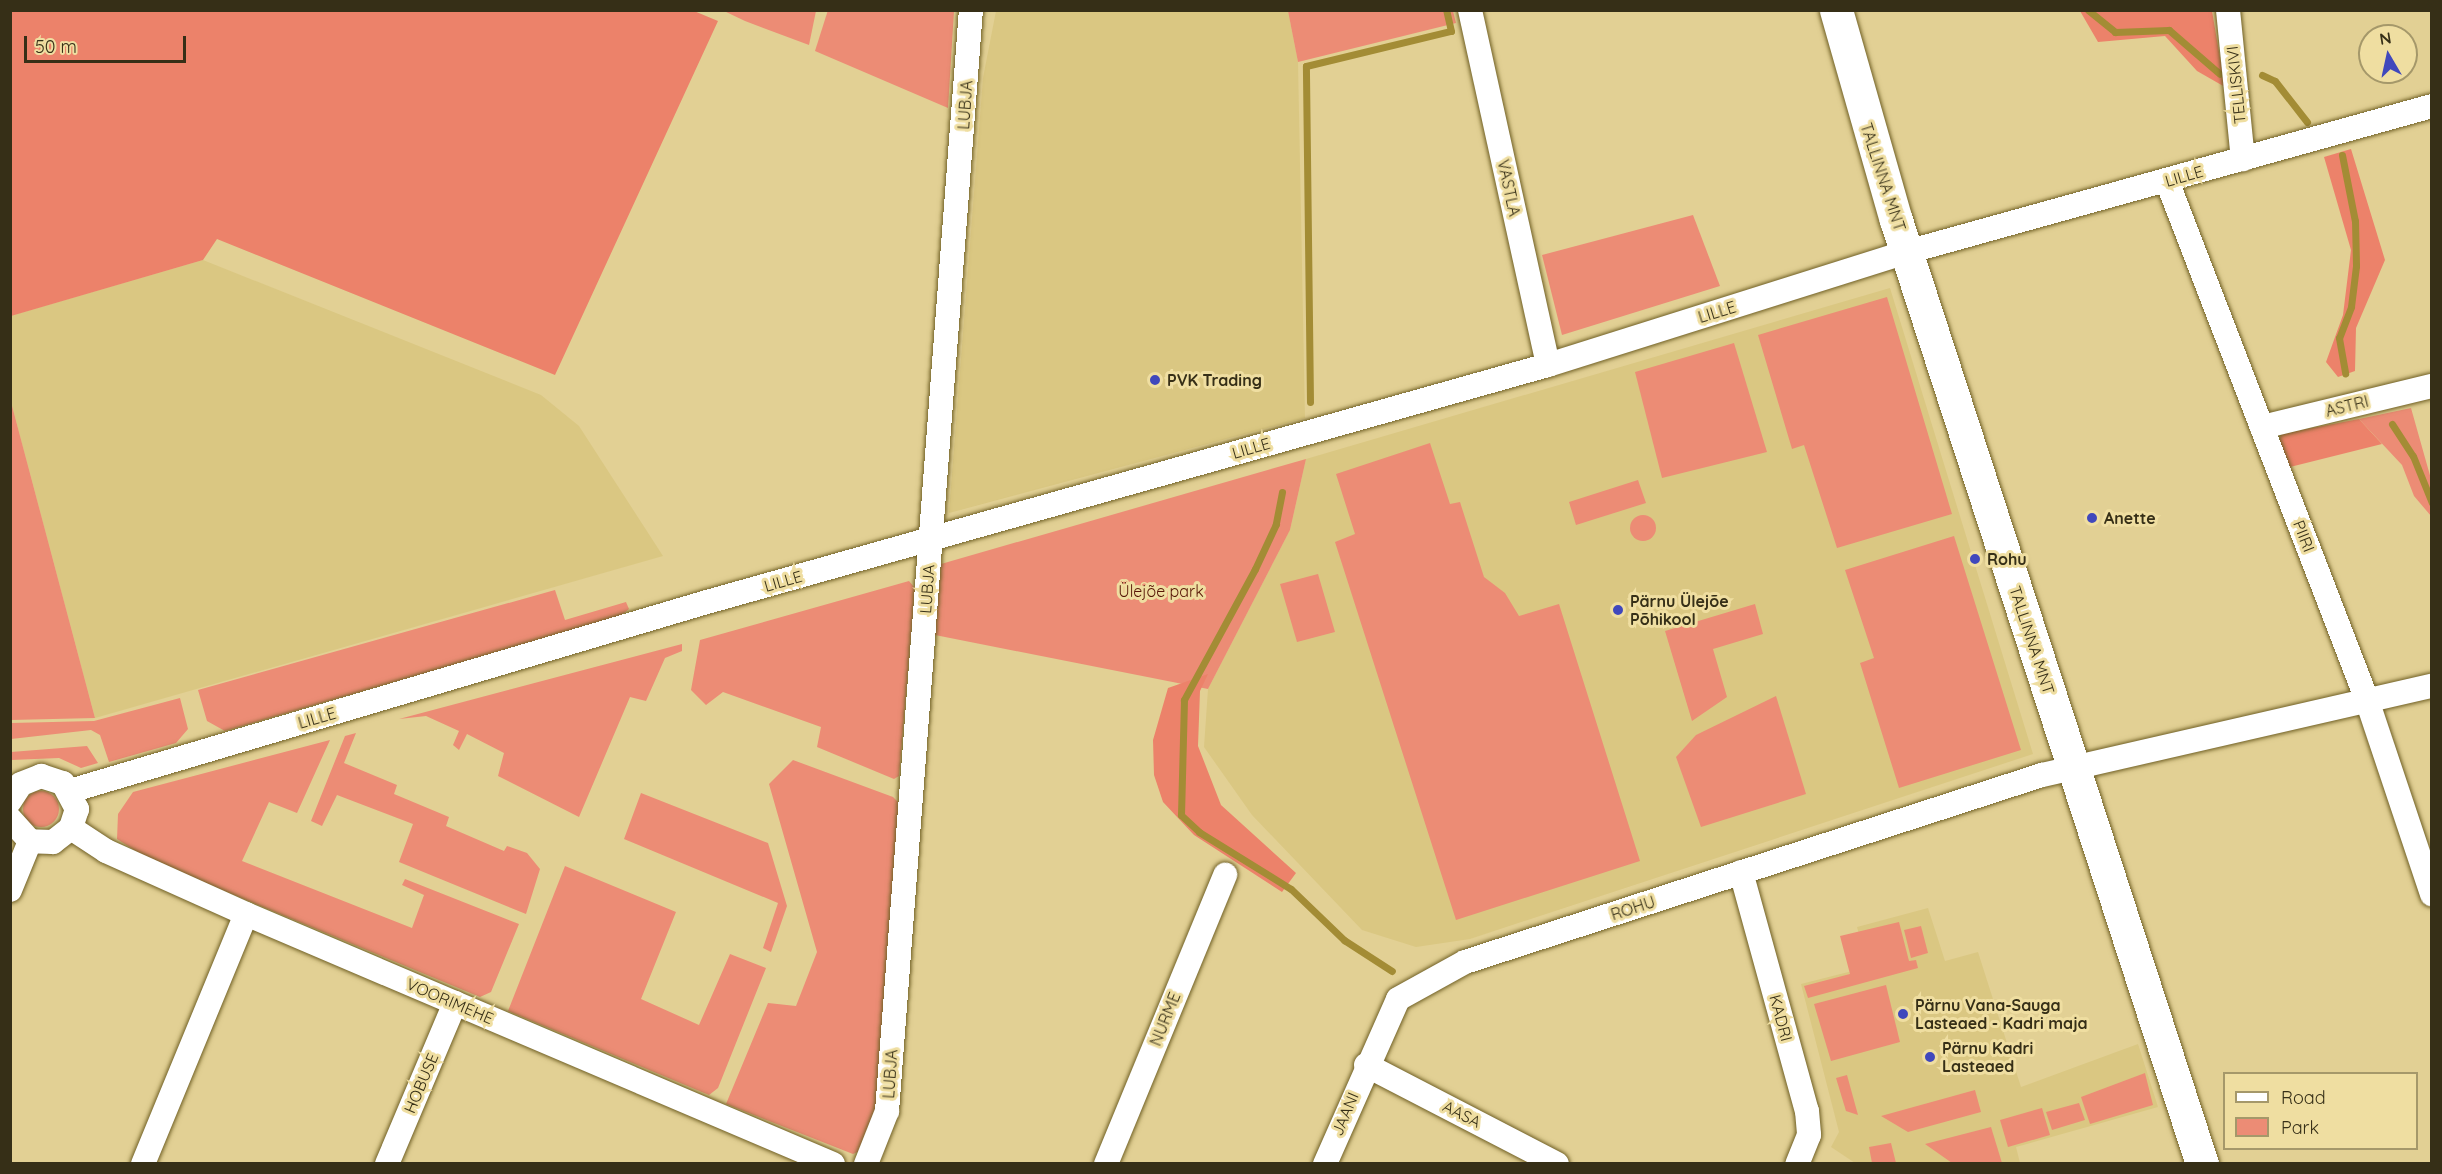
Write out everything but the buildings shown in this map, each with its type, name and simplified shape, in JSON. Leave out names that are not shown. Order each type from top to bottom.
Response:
[{"type":"main road","name":"TALLINNA MNT","points":[[1836,10],[1907,252],[2202,1164]]},
{"type":"street","name":"LUBJA","points":[[866,1164],[887,1111],[971,10]]},
{"type":"street","name":"VASTLA","points":[[1470,10],[1548,365]]},
{"type":"street","name":"TELLISKIVI","points":[[2228,10],[2243,159]]},
{"type":"street","name":"LILLE","points":[[70,790],[931,538],[1548,365],[1907,252],[2432,106]]},
{"type":"street","name":"PIIRI","points":[[2167,181],[2367,700],[2432,894]]},
{"type":"street","name":"ASTRI","points":[[2262,427],[2432,386]]},
{"type":"street","name":"ROHU","points":[[1366,1065],[1398,999],[1465,962],[2073,767],[2432,686]]},
{"type":"street","points":[[10,819],[30,841],[53,842],[71,828],[77,809],[70,790],[42,776],[12,795]]},
{"type":"street","name":"VOORIMEHE","points":[[71,828],[106,851],[246,914],[833,1164]]},
{"type":"street","points":[[10,890],[30,841]]},
{"type":"street","name":"KADRI","points":[[1741,873],[1807,1111],[1809,1135],[1797,1164]]},
{"type":"street","name":"NURME","points":[[1106,1164],[1225,875]]},
{"type":"street","points":[[143,1164],[246,914]]},
{"type":"street","name":"HOBUSE","points":[[387,1164],[455,1003]]},
{"type":"street","name":"JAANI","points":[[1325,1164],[1366,1065]]},
{"type":"street","name":"AASA","points":[[1366,1065],[1557,1164]]},
{"type":"shaded area","points":[[11,11],[694,11],[718,21],[555,375],[217,239],[203,260],[11,316]]},
{"type":"shaded area","points":[[996,11],[1288,11],[1298,62],[1305,418],[949,513],[983,78]]},
{"type":"shaded area","points":[[2080,11],[2212,11],[2225,87],[2197,71],[2165,36],[2098,42]]},
{"type":"shaded area","points":[[2351,149],[2385,260],[2356,328],[2355,371],[2338,377],[2326,362],[2343,315],[2351,250],[2324,157]]},
{"type":"shaded area","points":[[203,260],[541,395],[579,426],[663,556],[95,718],[11,402],[10,316]]},
{"type":"shaded area","name":"Pärnu Ülejõe Põhikool","points":[[1890,288],[2033,754],[1470,939],[1416,947],[1362,930],[1252,815],[1204,747],[1208,689],[1290,530],[1306,459]]},
{"type":"shaded area","points":[[2359,419],[2382,444],[2290,467],[2279,443],[2281,434]]},
{"type":"shaded area","points":[[1208,674],[1200,691],[1198,746],[1221,805],[1296,873],[1282,892],[1194,835],[1163,802],[1154,775],[1153,740],[1168,688]]},
{"type":"shaded area","name":"Pärnu Vana-Sauga Lasteaed - Kadri maja","points":[[1928,908],[1945,961],[1978,952],[2021,1087],[2138,1044],[2158,1107],[2016,1147],[2020,1163],[1855,1163],[1831,1147],[1839,1132],[1801,984],[1868,967],[1857,927]]},
{"type":"green space","points":[[828,10],[954,11],[948,108],[815,51]]},
{"type":"green space","points":[[724,11],[816,11],[809,45]]},
{"type":"green space","points":[[1288,11],[1453,11],[1456,23],[1298,62]]},
{"type":"green space","points":[[1693,215],[1720,286],[1562,335],[1542,255]]},
{"type":"green space","points":[[1887,297],[1952,514],[1837,548],[1804,445],[1792,449],[1758,335]]},
{"type":"green space","points":[[1734,343],[1767,452],[1662,478],[1635,372]]},
{"type":"green space","points":[[11,402],[95,718],[11,720]]},
{"type":"green space","points":[[2411,408],[2431,479],[2431,516],[2414,496],[2402,465],[2359,419]]},
{"type":"green space","points":[[1430,443],[1450,504],[1460,502],[1484,577],[1505,593],[1519,616],[1559,604],[1640,861],[1456,920],[1335,542],[1355,534],[1336,474]]},
{"type":"green space","name":"Ülejõe park","points":[[1306,459],[1290,530],[1208,689],[935,635],[941,564]]},
{"type":"green space","points":[[1638,480],[1646,503],[1576,525],[1569,502]]},
{"type":"green space","points":[[1643,515],[1652,519],[1656,528],[1652,537],[1643,541],[1634,537],[1630,528],[1634,519]]},
{"type":"green space","points":[[1954,536],[2021,750],[1899,788],[1860,663],[1874,658],[1845,570]]},
{"type":"green space","points":[[1318,574],[1335,632],[1297,642],[1280,584]]},
{"type":"green space","points":[[909,581],[915,588],[899,776],[894,779],[817,747],[821,727],[723,692],[706,705],[691,690],[700,640]]},
{"type":"green space","points":[[555,590],[565,620],[626,602],[629,609],[619,617],[225,731],[207,721],[198,690]]},
{"type":"green space","points":[[1755,604],[1763,634],[1713,649],[1727,697],[1692,721],[1665,631]]},
{"type":"green space","points":[[682,644],[682,651],[665,658],[646,701],[630,697],[579,817],[498,776],[504,753],[467,734],[459,750],[453,745],[459,731],[426,716],[399,719]]},
{"type":"green space","points":[[1776,696],[1806,794],[1701,827],[1676,757],[1696,735]]},
{"type":"green space","points":[[180,698],[188,729],[176,743],[109,762],[100,735],[91,730],[11,739],[11,723],[94,721]]},
{"type":"green space","points":[[356,733],[344,763],[397,785],[394,794],[449,817],[446,826],[504,851],[507,846],[527,853],[540,869],[526,914],[399,862],[413,824],[337,795],[322,826],[311,821],[345,736]]},
{"type":"green space","points":[[330,740],[297,813],[269,802],[242,861],[412,928],[424,895],[402,885],[405,879],[519,924],[491,992],[480,997],[150,860],[117,839],[118,814],[133,792]]},
{"type":"green space","points":[[87,746],[98,763],[81,768],[59,758],[11,760],[11,752]]},
{"type":"green space","points":[[793,760],[893,797],[902,806],[880,1104],[864,1149],[853,1154],[726,1104],[768,1003],[796,1006],[817,952],[769,784]]},
{"type":"green space","points":[[41,791],[54,796],[59,809],[54,822],[41,827],[28,822],[23,809],[28,796]]},
{"type":"green space","points":[[641,793],[768,843],[787,906],[771,952],[763,948],[778,903],[624,839]]},
{"type":"green space","points":[[565,866],[676,912],[641,999],[699,1025],[730,954],[766,968],[718,1088],[709,1095],[508,1011]]},
{"type":"green space","points":[[1899,922],[1909,961],[1916,960],[1918,968],[1808,998],[1804,986],[1850,974],[1840,936]]},
{"type":"green space","points":[[1921,926],[1928,953],[1911,958],[1904,930]]},
{"type":"green space","points":[[1886,985],[1900,1042],[1831,1061],[1814,1004]]},
{"type":"green space","points":[[2145,1073],[2153,1105],[2090,1124],[2081,1097]]},
{"type":"green space","points":[[1847,1075],[1858,1115],[1846,1111],[1836,1078]]},
{"type":"green space","points":[[1975,1090],[1981,1112],[1908,1132],[1881,1116]]},
{"type":"green space","points":[[2079,1103],[2085,1120],[2052,1130],[2046,1112]]},
{"type":"green space","points":[[2042,1108],[2050,1135],[2008,1147],[2000,1120]]},
{"type":"green space","points":[[1991,1127],[2002,1163],[1952,1163],[1925,1144]]},
{"type":"green space","points":[[1891,1143],[1896,1163],[1872,1163],[1869,1147]]},
{"type":"waterway","points":[[1310,402],[1306,66],[1451,31],[1446,10]]},
{"type":"waterway","points":[[2088,10],[2115,32],[2169,30],[2220,74]]},
{"type":"waterway","points":[[2262,75],[2275,81],[2307,122]]},
{"type":"waterway","points":[[2342,155],[2355,221],[2356,266],[2351,307],[2339,338],[2345,373]]},
{"type":"waterway","points":[[2392,424],[2413,456],[2432,503]]},
{"type":"waterway","points":[[1282,492],[1276,524],[1255,569],[1184,700],[1181,815],[1199,832],[1291,889],[1344,940],[1392,971]]},
{"type":"place","name":"PVK Trading","points":[[1155,380]]},
{"type":"place","name":"Anette","points":[[2092,518]]},
{"type":"place","name":"Rohu","points":[[1975,559]]},
{"type":"place","name":"Pärnu Ülejõe Põhikool","points":[[1618,610]]},
{"type":"place","name":"Pärnu Vana-Sauga Lasteaed - Kadri maja","points":[[1903,1014]]},
{"type":"place","name":"Pärnu Kadri Lasteaed","points":[[1930,1057]]}]
